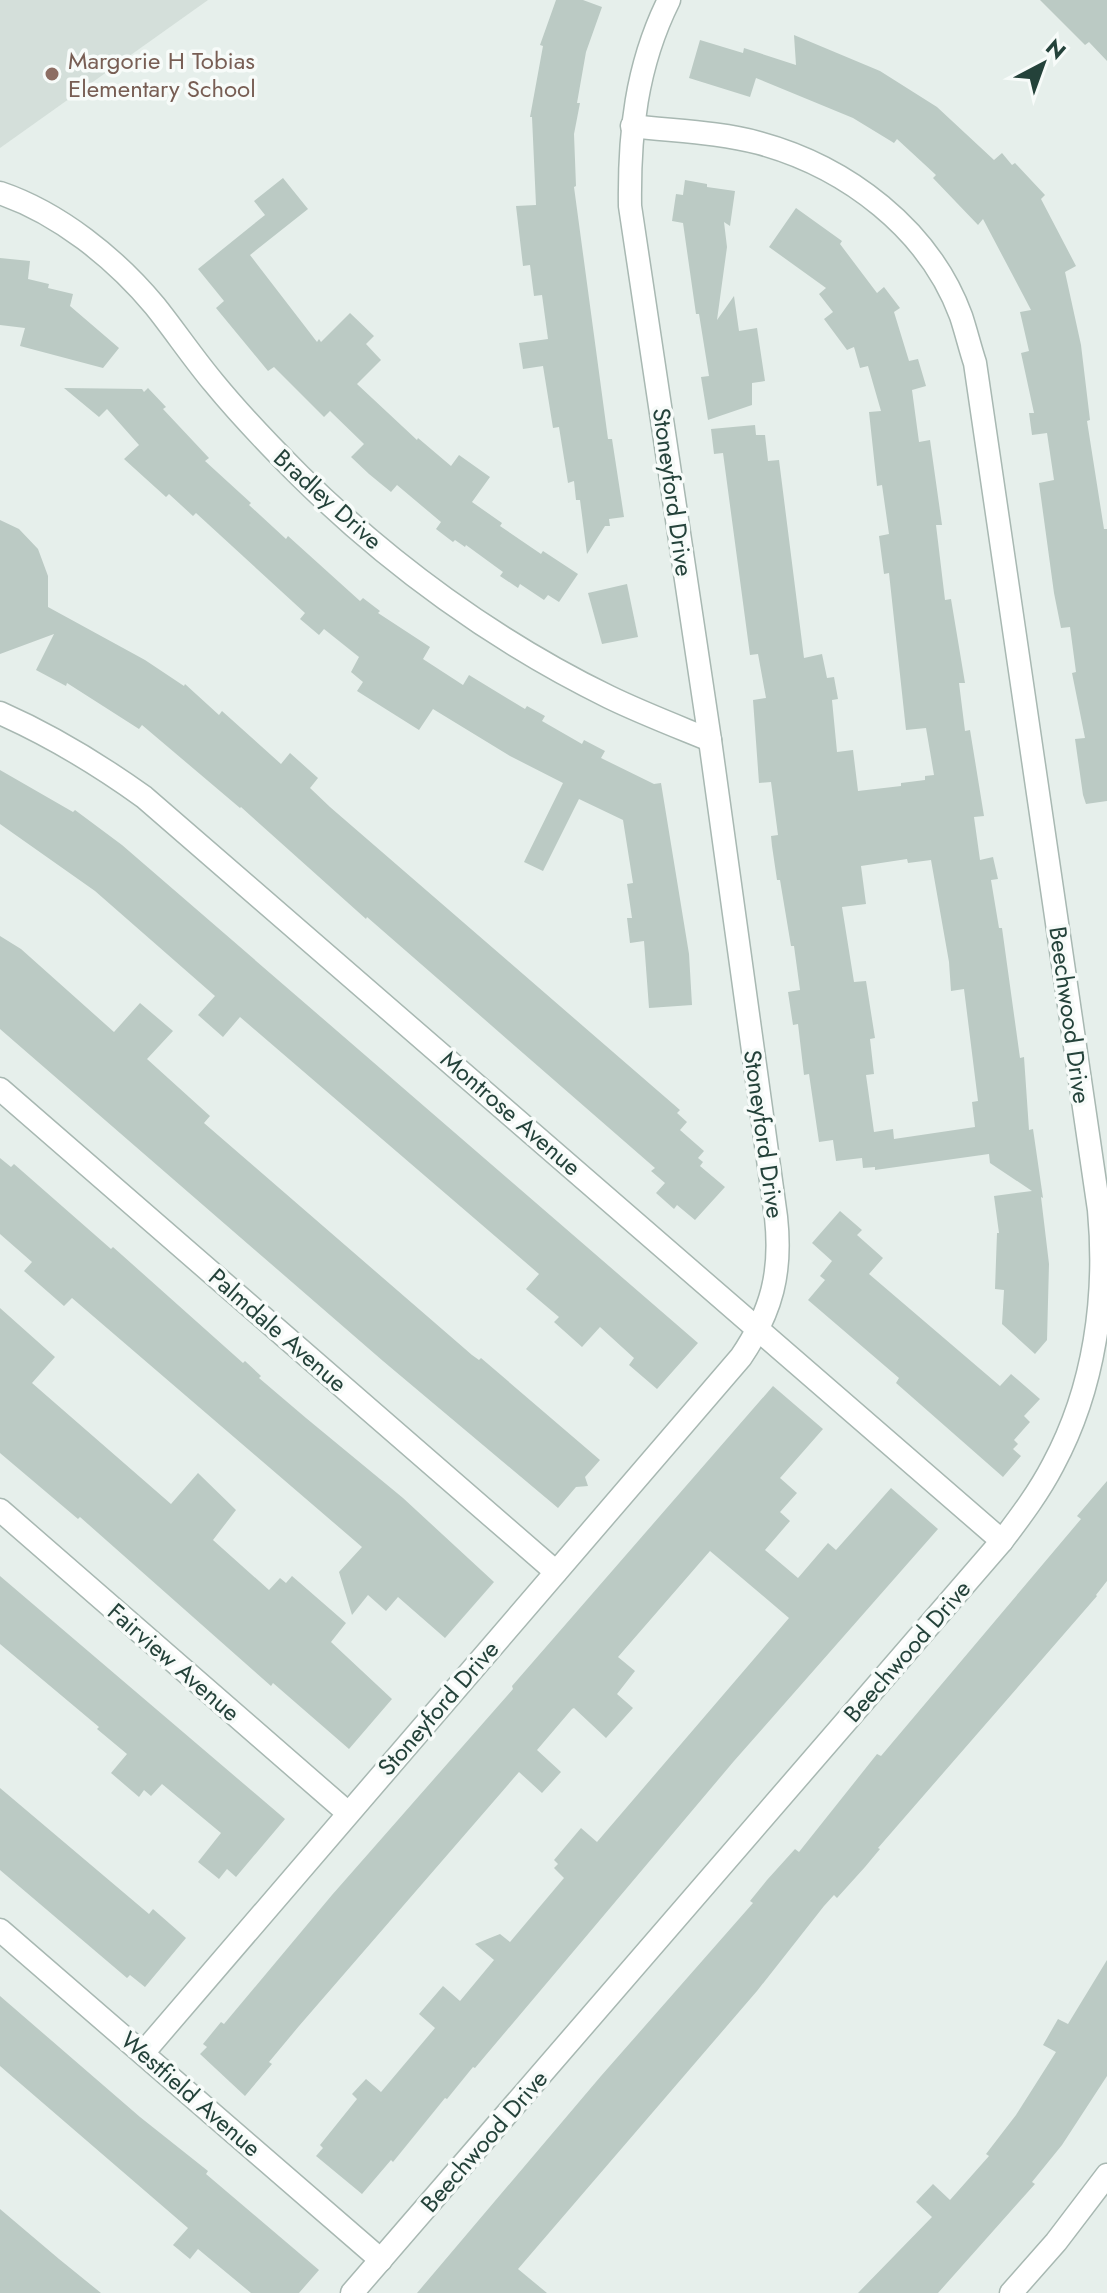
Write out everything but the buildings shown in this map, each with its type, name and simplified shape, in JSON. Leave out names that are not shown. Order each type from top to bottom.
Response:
[{"type":"street","name":"Stoneyford Drive","points":[[143,2053],[741,1357],[760,1328],[770,1301],[779,1244],[710,740],[630,206],[632,126],[645,57],[669,0]]},
{"type":"street","name":"Beechwood Drive","points":[[352,2293],[1002,1541],[1033,1500],[1055,1463],[1072,1422],[1096,1337],[1103,1255],[1097,1194],[975,363],[961,315],[938,270],[908,231],[837,175],[799,155],[756,142],[632,126]]},
{"type":"street","name":"Bradley Drive","points":[[0,193],[55,220],[92,245],[127,276],[256,432],[353,524],[401,564],[505,638],[559,671],[610,698],[710,740]]},
{"type":"street","name":"Montrose Avenue","points":[[0,713],[46,733],[98,763],[144,797],[1002,1541]]},
{"type":"street","name":"Palmdale Avenue","points":[[0,1089],[556,1572]]},
{"type":"street","name":"Fairview Avenue","points":[[0,1510],[348,1813]]},
{"type":"street","name":"Westfield Avenue","points":[[0,1930],[381,2260]]},
{"type":"street","points":[[1011,2293],[1056,2242],[1107,2175]]},
{"type":"shaded area","name":"Margorie H Tobias Elementary School","points":[[0,0],[208,0],[0,148]]},
{"type":"place","name":"Margorie H Tobias Elementary School","points":[[52,74]]}]
